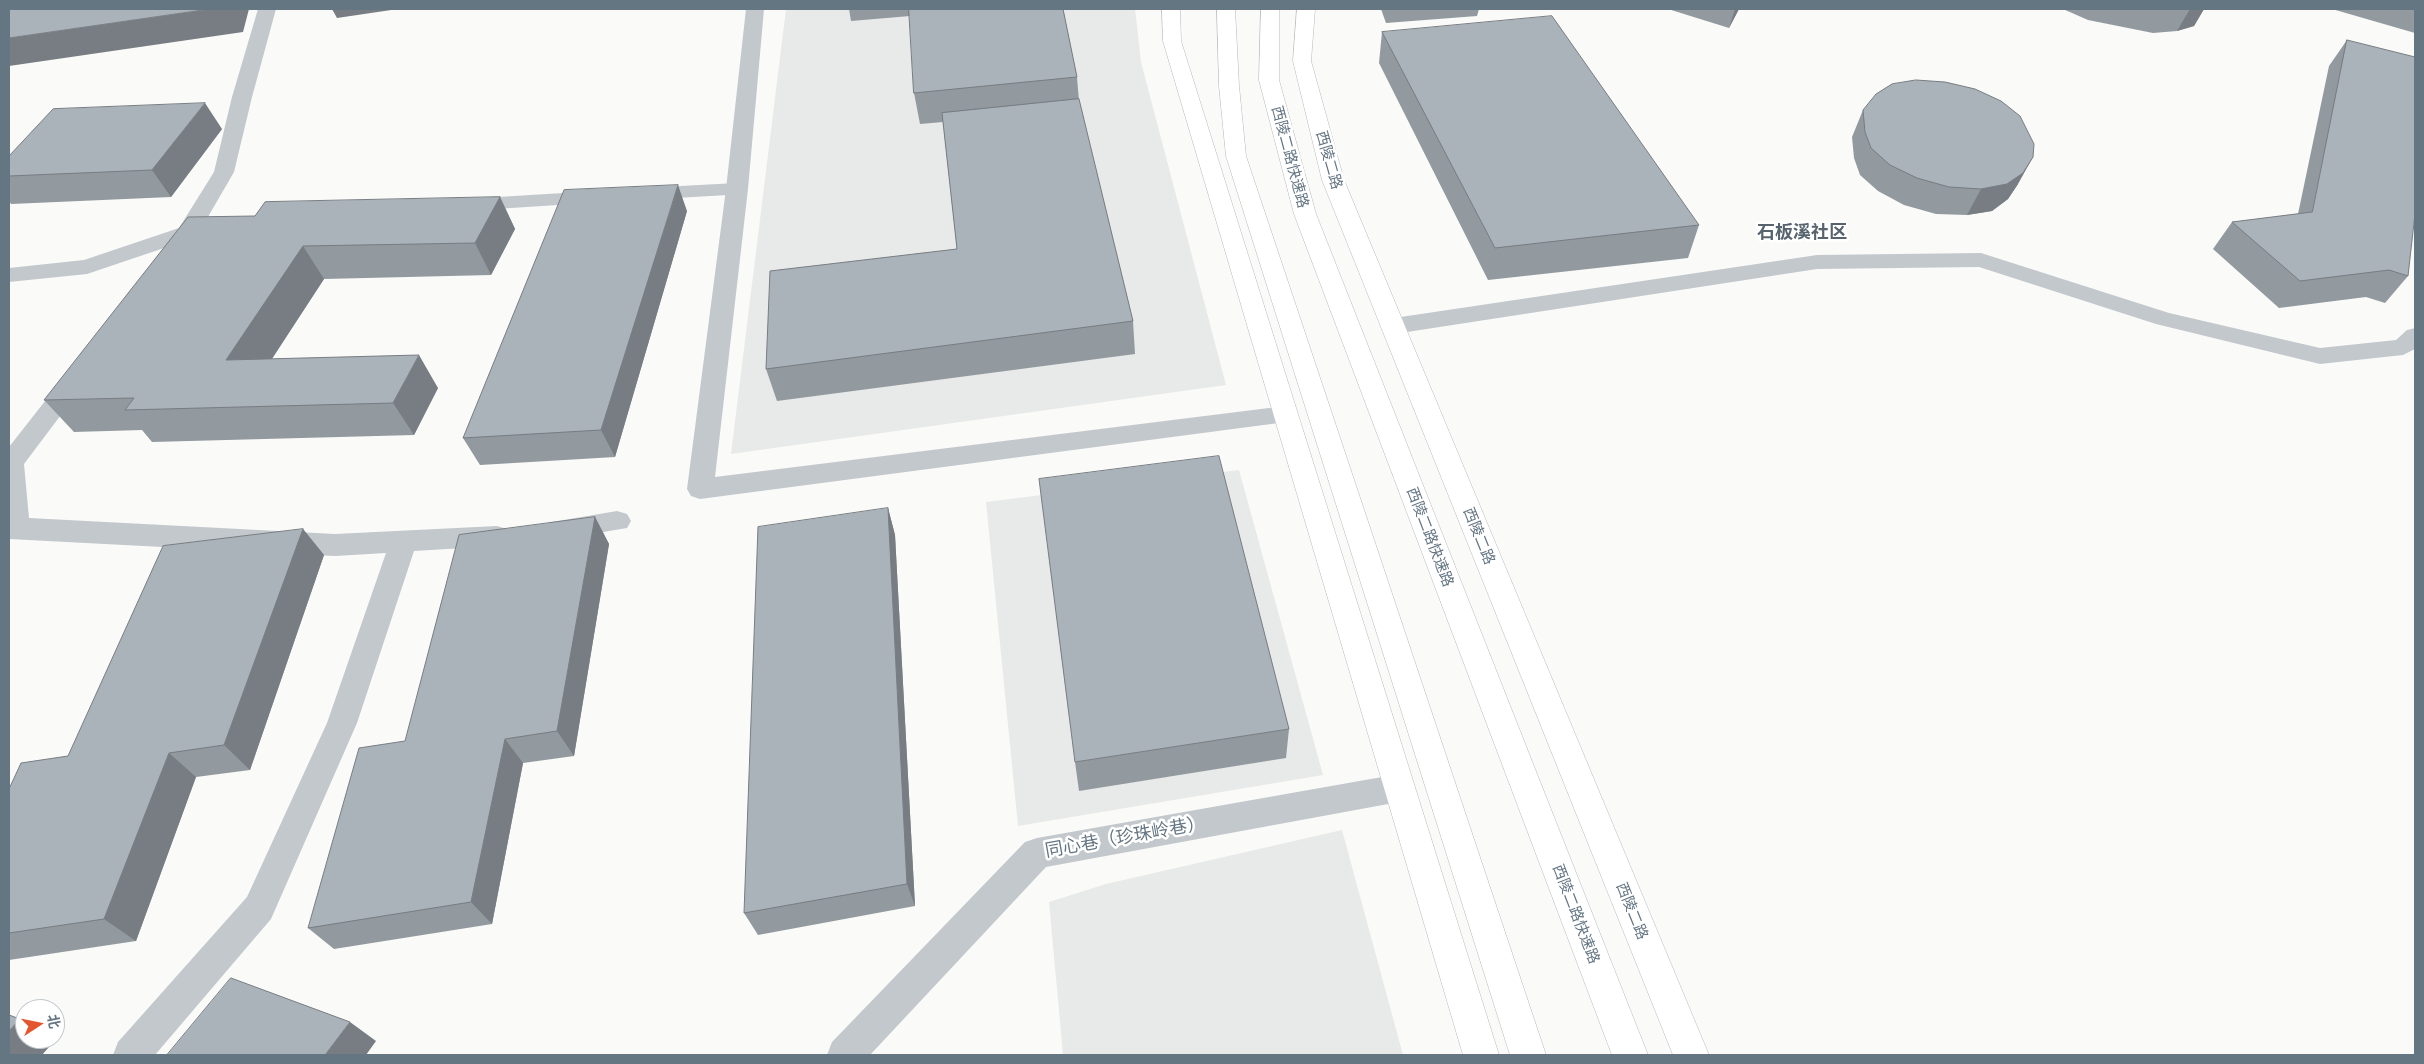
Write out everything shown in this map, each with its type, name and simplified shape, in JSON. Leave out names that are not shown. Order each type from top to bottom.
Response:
[{"type":"main road","points":[[1171,9],[1172,41],[1481,1055]]},
{"type":"main road","points":[[1226,9],[1229,86],[1236,156],[1528,1055]]},
{"type":"main road","name":"西陵二路快速路","points":[[1270,9],[1269,80],[1306,214],[1630,1055]]},
{"type":"main road","name":"西陵二路","points":[[1306,9],[1302,61],[1333,180],[1691,1055]]},
{"type":"street","points":[[166,263],[190,232],[224,172],[242,96],[268,9]]},
{"type":"street","points":[[755,9],[737,189],[700,488],[1285,415]]},
{"type":"street","points":[[444,206],[737,189]]},
{"type":"street","points":[[9,274],[87,267],[190,232],[228,225]]},
{"type":"street","points":[[1394,326],[1817,262],[1981,260],[2164,319],[2320,356],[2403,347],[2415,336]]},
{"type":"street","points":[[89,362],[10,461],[12,528],[335,545],[528,534],[617,521]]},
{"type":"street","points":[[131,1055],[258,908],[342,723],[404,541]]},
{"type":"street","name":"同心巷（珍珠岭巷）","points":[[845,1055],[1037,852],[1399,788]]},
{"type":"shaded area","points":[[786,9],[1135,9],[1141,62],[1226,385],[731,454]]},
{"type":"shaded area","points":[[1239,470],[1323,775],[1018,826],[986,502]]},
{"type":"shaded area","points":[[1342,830],[1403,1055],[1063,1055],[1049,902],[1106,884]]},
{"type":"building","points":[[9,9],[210,9],[9,38]]},
{"type":"building","points":[[909,9],[1063,9],[1077,77],[914,93]]},
{"type":"building","points":[[1552,16],[1699,225],[1495,248],[1382,32]]},
{"type":"building","points":[[2347,40],[2415,57],[2415,214],[2408,276],[2389,270],[2300,281],[2232,222],[2312,212]]},
{"type":"building","points":[[1916,80],[1945,82],[1975,89],[2001,101],[2020,116],[2034,144],[2033,157],[2023,173],[2007,184],[1981,189],[1949,187],[1917,178],[1890,165],[1871,148],[1865,132],[1863,110],[1876,94],[1892,84]]},
{"type":"building","points":[[1079,99],[1133,321],[766,369],[770,271],[957,249],[942,113]]},
{"type":"building","points":[[205,103],[152,170],[9,176],[9,156],[53,109]]},
{"type":"building","points":[[678,185],[601,430],[463,438],[564,190]]},
{"type":"building","points":[[500,197],[475,243],[303,246],[226,360],[419,355],[393,403],[125,410],[134,398],[44,400],[188,217],[255,216],[265,202]]},
{"type":"building","points":[[1219,456],[1289,729],[1075,762],[1039,479]]},
{"type":"building","points":[[888,508],[907,884],[744,913],[758,527]]},
{"type":"building","points":[[595,517],[557,731],[505,739],[471,902],[308,928],[359,748],[405,741],[459,535]]},
{"type":"building","points":[[303,529],[224,745],[169,753],[104,919],[9,933],[9,789],[21,763],[68,756],[163,546]]},
{"type":"building","points":[[231,978],[350,1022],[325,1055],[167,1055]]},
{"type":"building","points":[[9,1015],[15,1017],[15,1024],[9,1031]]},
{"type":"district","name":"石板溪社区","points":[[1802,232]]}]
